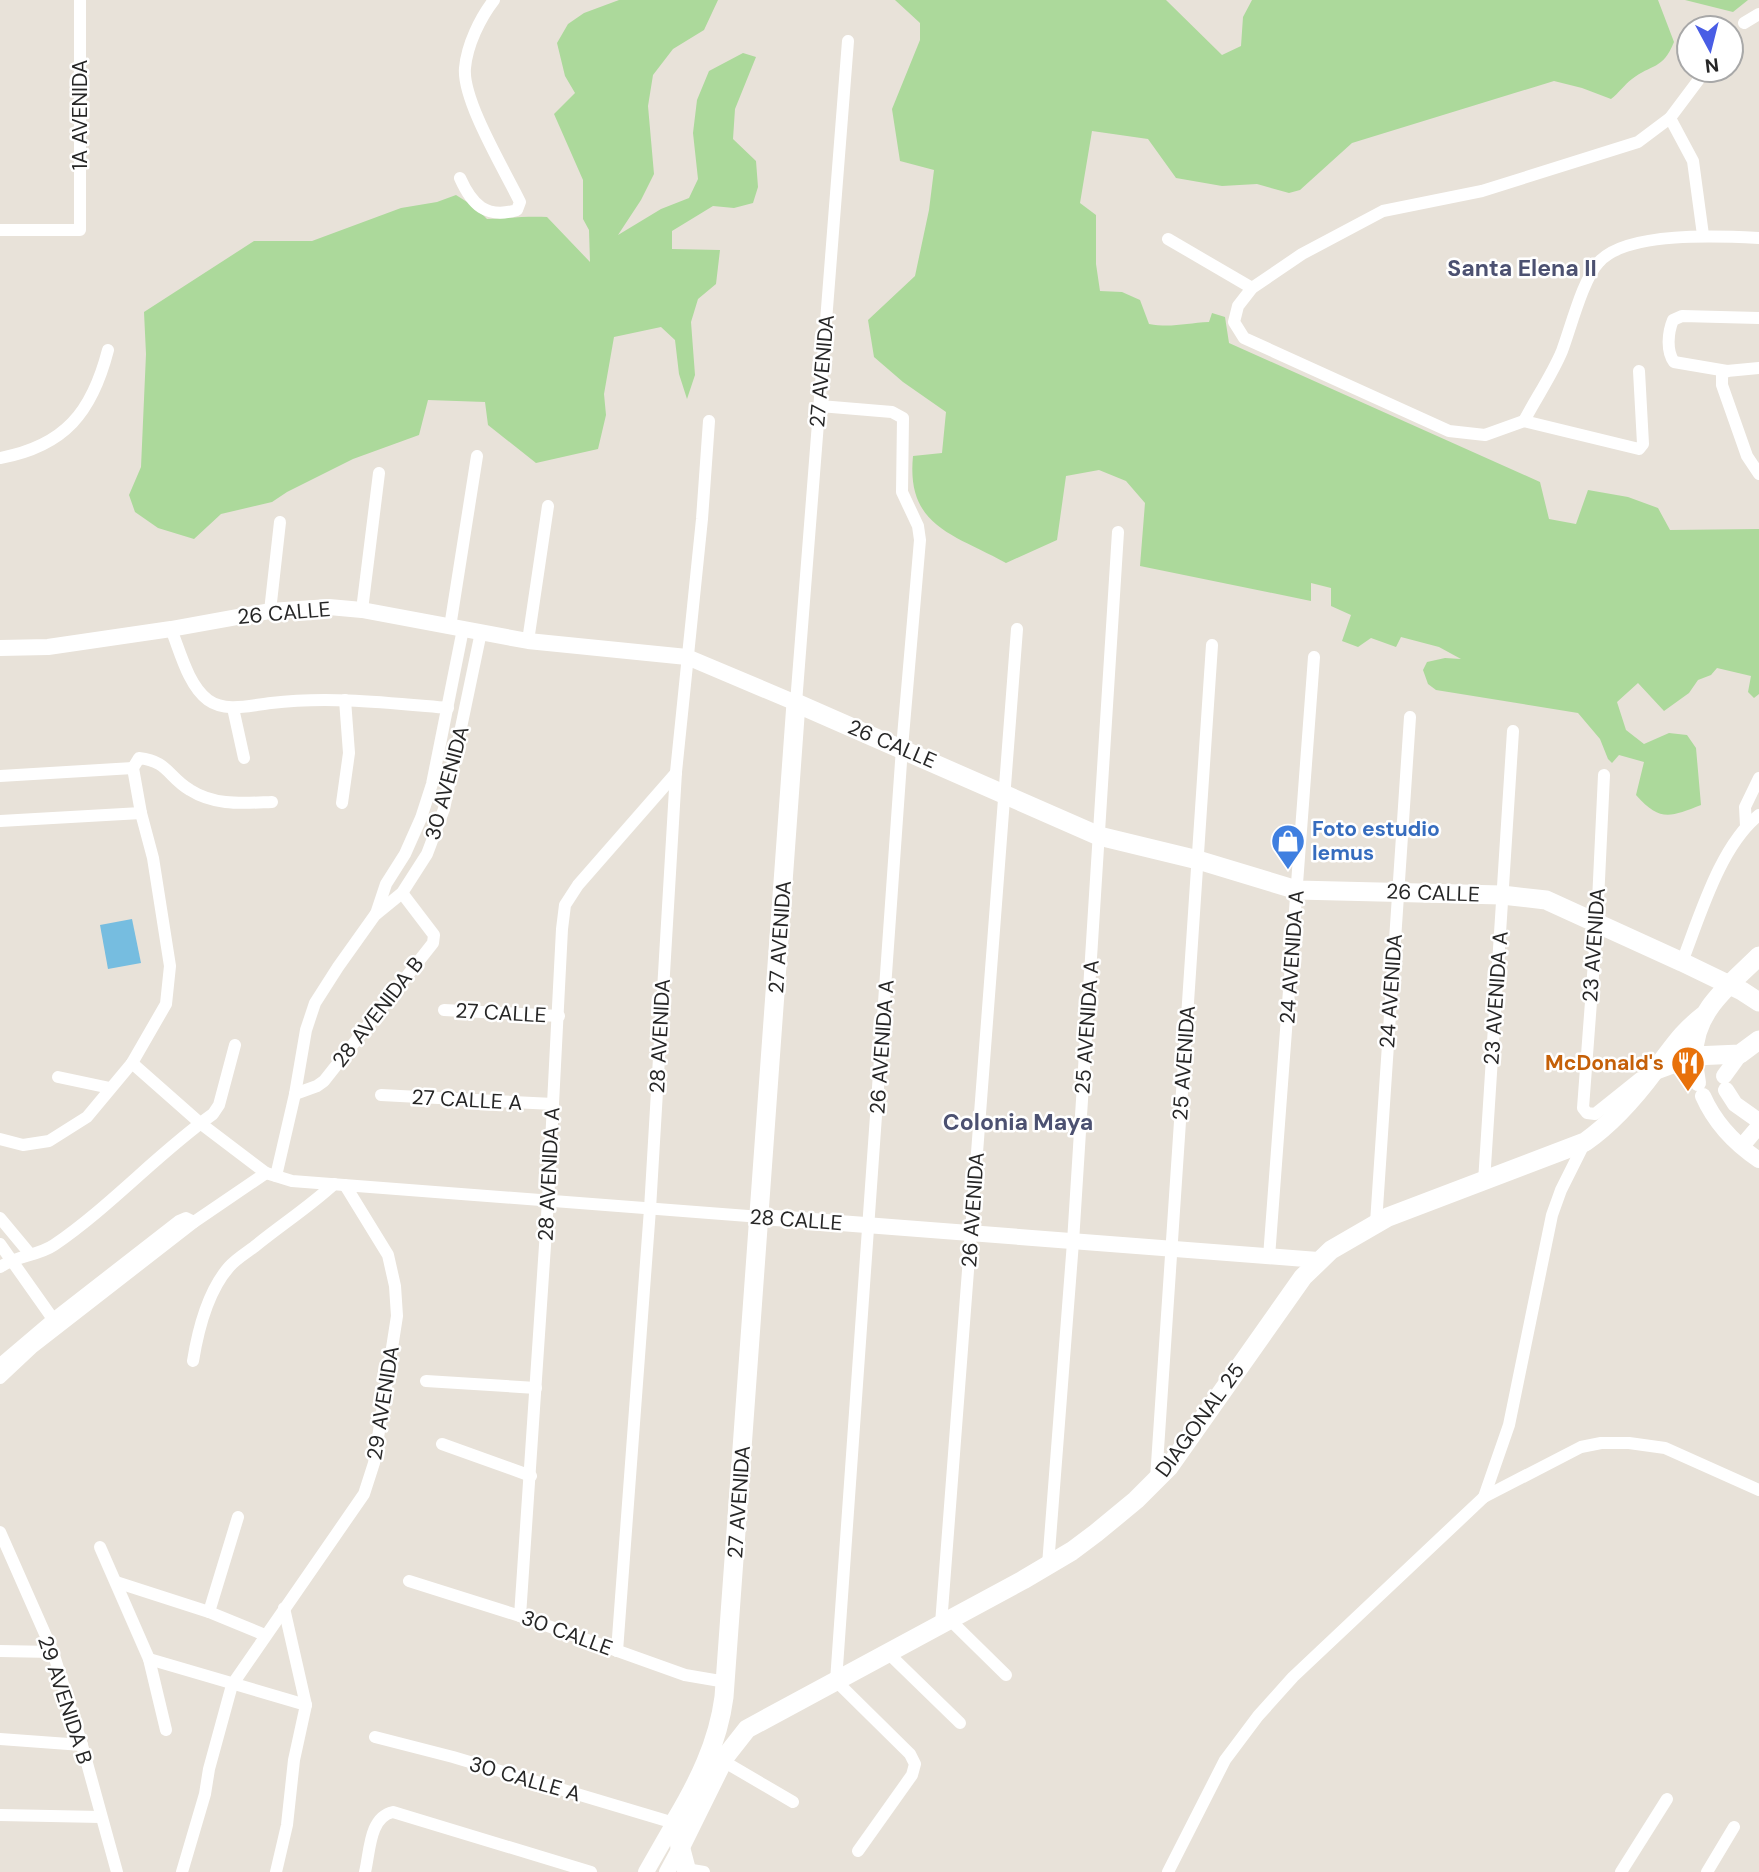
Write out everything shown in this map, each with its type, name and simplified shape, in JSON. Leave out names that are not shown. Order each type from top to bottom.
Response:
[{"type":"main road","name":"26 CALLE","points":[[796,703],[1099,836],[1198,860],[1297,890],[1502,895],[1546,900],[1682,962],[1759,1002]]},
{"type":"main road","name":"27 AVENIDA","points":[[674,1823],[696,1785],[719,1726],[726,1682],[796,703]]},
{"type":"main road","name":"DIAGONAL 25","points":[[680,1848],[723,1761],[740,1737],[760,1721],[1048,1565],[1096,1533],[1169,1467],[1303,1276],[1318,1261],[1349,1238],[1418,1204],[1484,1182],[1585,1142],[1605,1127],[1656,1070],[1683,1031],[1703,1016],[1759,956]]},
{"type":"main road","points":[[1694,1056],[1696,1031],[1703,1016]]},
{"type":"main road","points":[[1740,1054],[1759,1040]]},
{"type":"main road","name":"DIAGONAL 25","points":[[1656,1070],[1694,1056],[1740,1054]]},
{"type":"main road","points":[[719,1726],[740,1737]]},
{"type":"main road","points":[[674,1823],[686,1871]]},
{"type":"street","name":"1A AVENIDA","points":[[0,230],[80,230],[80,0]]},
{"type":"street","points":[[460,178],[468,198],[490,212],[507,213],[517,210],[520,202],[472,103],[465,70],[470,48],[484,13],[494,0]]},
{"type":"street","name":"27 AVENIDA","points":[[796,703],[848,41]]},
{"type":"street","points":[[1639,371],[1643,447],[1639,449],[1524,421],[1485,435],[1449,431],[1244,338],[1234,322],[1238,306],[1252,288],[1302,254],[1383,211],[1482,191],[1638,142],[1670,118],[1696,84]]},
{"type":"street","points":[[1670,118],[1693,161],[1703,235]]},
{"type":"street","points":[[1524,421],[1561,354],[1591,274],[1599,262],[1610,253],[1633,244],[1703,235],[1759,239]]},
{"type":"street","points":[[1168,239],[1252,288]]},
{"type":"street","points":[[1759,318],[1682,316],[1673,320],[1669,337],[1670,356],[1674,362],[1727,370],[1759,368]]},
{"type":"street","points":[[0,458],[44,446],[64,431],[84,411],[95,392],[108,350]]},
{"type":"street","points":[[1727,370],[1722,374],[1722,385],[1747,456],[1759,474]]},
{"type":"street","name":"26 AVENIDA A","points":[[820,406],[892,412],[902,418],[902,492],[918,526],[920,540],[902,748],[836,1681]]},
{"type":"street","name":"28 AVENIDA","points":[[617,1651],[650,1209],[676,772],[702,519],[709,421]]},
{"type":"street","name":"30 AVENIDA","points":[[375,915],[386,884],[405,854],[421,818],[432,784],[448,708],[477,456]]},
{"type":"street","points":[[362,610],[379,473]]},
{"type":"street","points":[[528,641],[548,506]]},
{"type":"street","points":[[270,611],[280,522]]},
{"type":"street","name":"25 AVENIDA A","points":[[1048,1565],[1073,1241],[1118,532]]},
{"type":"street","name":"26 CALLE","points":[[0,648],[48,647],[270,611],[329,607],[362,610],[528,641],[687,657],[796,703]]},
{"type":"street","points":[[171,629],[192,678],[201,692],[217,704],[233,708],[274,702],[345,700],[448,708]]},
{"type":"street","name":"26 AVENIDA","points":[[946,1622],[971,1234],[1017,629]]},
{"type":"street","name":"30 AVENIDA","points":[[271,1175],[295,1094],[306,1030],[315,1003],[375,915],[401,893],[427,854],[444,809],[481,632]]},
{"type":"street","name":"25 AVENIDA","points":[[1156,1481],[1212,645]]},
{"type":"street","name":"24 AVENIDA A","points":[[1269,1257],[1314,657]]},
{"type":"street","points":[[342,803],[349,753],[345,700]]},
{"type":"street","points":[[233,708],[244,758]]},
{"type":"street","name":"24 AVENIDA","points":[[1376,1223],[1410,717]]},
{"type":"street","name":"23 AVENIDA A","points":[[1484,1182],[1513,731]]},
{"type":"street","points":[[0,1139],[23,1145],[49,1141],[87,1117],[132,1063],[166,1004],[170,966],[153,858],[133,768],[139,758],[155,760],[189,790],[218,802],[272,802]]},
{"type":"street","points":[[0,776],[133,768]]},
{"type":"street","name":"28 AVENIDA A","points":[[520,1616],[531,1476],[565,905],[578,885],[676,772]]},
{"type":"street","name":"23 AVENIDA","points":[[1604,775],[1597,922],[1582,1105],[1587,1113],[1595,1114],[1644,1075],[1656,1070]]},
{"type":"street","points":[[1746,826],[1745,807],[1759,778]]},
{"type":"street","points":[[0,821],[141,813]]},
{"type":"street","points":[[1682,962],[1714,879],[1746,826],[1759,816]]},
{"type":"street","name":"28 AVENIDA B","points":[[295,1094],[317,1086],[433,943],[435,935],[401,893]]},
{"type":"street","name":"27 CALLE","points":[[444,1010],[559,1016]]},
{"type":"street","points":[[0,1267],[11,1259],[51,1247],[84,1223],[127,1183],[213,1114],[219,1105],[235,1045]]},
{"type":"street","points":[[1740,1054],[1725,1083],[1735,1104],[1759,1121]]},
{"type":"street","points":[[1694,1056],[1701,1089],[1717,1122],[1759,1160]]},
{"type":"street","points":[[0,1378],[32,1348],[194,1222],[271,1175],[200,1123],[132,1063]]},
{"type":"street","points":[[58,1077],[110,1088]]},
{"type":"street","name":"27 CALLE A","points":[[380,1095],[554,1104]]},
{"type":"street","points":[[1742,1146],[1759,1126]]},
{"type":"street","points":[[1484,1497],[1509,1425],[1552,1215],[1560,1190],[1585,1142]]},
{"type":"street","name":"28 CALLE","points":[[271,1175],[292,1181],[1318,1261]]},
{"type":"street","points":[[193,1361],[198,1327],[229,1267],[279,1226],[340,1184]]},
{"type":"street","name":"29 AVENIDA","points":[[182,1872],[232,1685],[364,1494],[374,1463],[397,1316],[395,1286],[388,1255],[340,1184]]},
{"type":"street","points":[[0,1218],[30,1254]]},
{"type":"street","points":[[0,1364],[178,1221],[186,1218],[194,1222]]},
{"type":"street","points":[[0,1244],[53,1319]]},
{"type":"street","points":[[426,1381],[536,1388]]},
{"type":"street","points":[[1168,1872],[1225,1760],[1258,1716],[1293,1677],[1484,1497],[1581,1447],[1601,1443],[1629,1443],[1665,1448],[1759,1490]]},
{"type":"street","points":[[442,1444],[531,1476]]},
{"type":"street","points":[[209,1612],[238,1517]]},
{"type":"street","name":"29 AVENIDA B","points":[[0,1532],[53,1652],[117,1872]]},
{"type":"street","points":[[100,1548],[149,1659],[166,1730]]},
{"type":"street","name":"30 CALLE","points":[[409,1581],[520,1616],[685,1675],[726,1682]]},
{"type":"street","points":[[116,1582],[209,1612],[265,1635]]},
{"type":"street","points":[[276,1872],[287,1825],[293,1760],[306,1705],[284,1608]]},
{"type":"street","points":[[946,1622],[1006,1675]]},
{"type":"street","points":[[0,1651],[53,1652]]},
{"type":"street","points":[[888,1653],[960,1723]]},
{"type":"street","points":[[149,1659],[306,1705]]},
{"type":"street","points":[[836,1681],[911,1755],[915,1764],[912,1775],[858,1851]]},
{"type":"street","name":"30 CALLE A","points":[[375,1737],[453,1757],[674,1823]]},
{"type":"street","points":[[0,1739],[82,1745]]},
{"type":"street","points":[[723,1761],[793,1802]]},
{"type":"street","points":[[1621,1872],[1667,1799]]},
{"type":"street","points":[[365,1872],[376,1822],[383,1814],[393,1812],[591,1872]]},
{"type":"street","points":[[0,1815],[101,1817]]},
{"type":"street","points":[[646,1872],[674,1823]]},
{"type":"street","points":[[1707,1872],[1734,1827]]},
{"type":"green space","points":[[619,0],[718,0],[704,30],[673,49],[653,75],[648,106],[654,174],[618,235],[661,209],[689,198],[698,179],[693,133],[697,100],[709,71],[743,53],[756,57],[735,109],[733,139],[756,161],[758,187],[753,203],[734,208],[713,206],[672,231],[672,249],[720,250],[716,284],[698,299],[691,322],[695,375],[687,399],[679,374],[675,340],[661,327],[614,337],[604,394],[606,415],[598,449],[536,463],[488,425],[485,402],[428,400],[419,435],[353,459],[272,502],[221,514],[194,539],[158,528],[135,512],[129,495],[141,467],[146,354],[144,312],[254,241],[312,241],[401,208],[437,202],[456,195],[475,207],[487,219],[547,217],[590,262],[589,230],[583,219],[583,180],[554,114],[575,93],[565,76],[557,43],[568,24],[584,13]]},
{"type":"green space","points":[[895,0],[1166,0],[1222,55],[1241,46],[1243,17],[1252,0],[1658,0],[1674,42],[1670,51],[1661,62],[1632,79],[1611,99],[1554,81],[1352,143],[1300,190],[1289,193],[1257,184],[1222,186],[1176,178],[1148,139],[1092,131],[1080,203],[1096,215],[1096,264],[1100,291],[1122,292],[1140,300],[1149,324],[1209,322],[1212,313],[1225,317],[1229,343],[1540,482],[1549,519],[1576,524],[1588,490],[1628,497],[1658,508],[1670,530],[1759,529],[1759,694],[1754,698],[1748,692],[1751,676],[1717,668],[1711,675],[1698,680],[1689,693],[1664,711],[1638,683],[1617,702],[1626,730],[1644,744],[1669,733],[1687,735],[1696,748],[1701,805],[1666,815],[1652,810],[1636,795],[1644,762],[1619,755],[1612,763],[1600,739],[1578,713],[1436,690],[1428,684],[1423,670],[1427,662],[1445,658],[1461,659],[1439,647],[1401,637],[1396,647],[1371,638],[1358,647],[1342,641],[1351,615],[1331,606],[1331,588],[1311,583],[1311,601],[1140,566],[1145,503],[1126,481],[1099,470],[1066,476],[1057,540],[1006,563],[937,525],[917,499],[913,480],[913,456],[942,453],[946,412],[903,382],[874,357],[868,320],[915,276],[929,210],[934,170],[900,161],[892,109],[920,40],[920,23]]},
{"type":"green space","points":[[1685,0],[1748,0],[1733,12]]},
{"type":"water","points":[[132,919],[141,963],[108,969],[100,925]]},
{"type":"place","name":"Foto estudio lemus","points":[[1288,871]]},
{"type":"place","name":"McDonald's","points":[[1688,1093]]},
{"type":"district","name":"Santa Elena II","points":[[1522,268]]},
{"type":"district","name":"Colonia Maya","points":[[1018,1122]]}]
